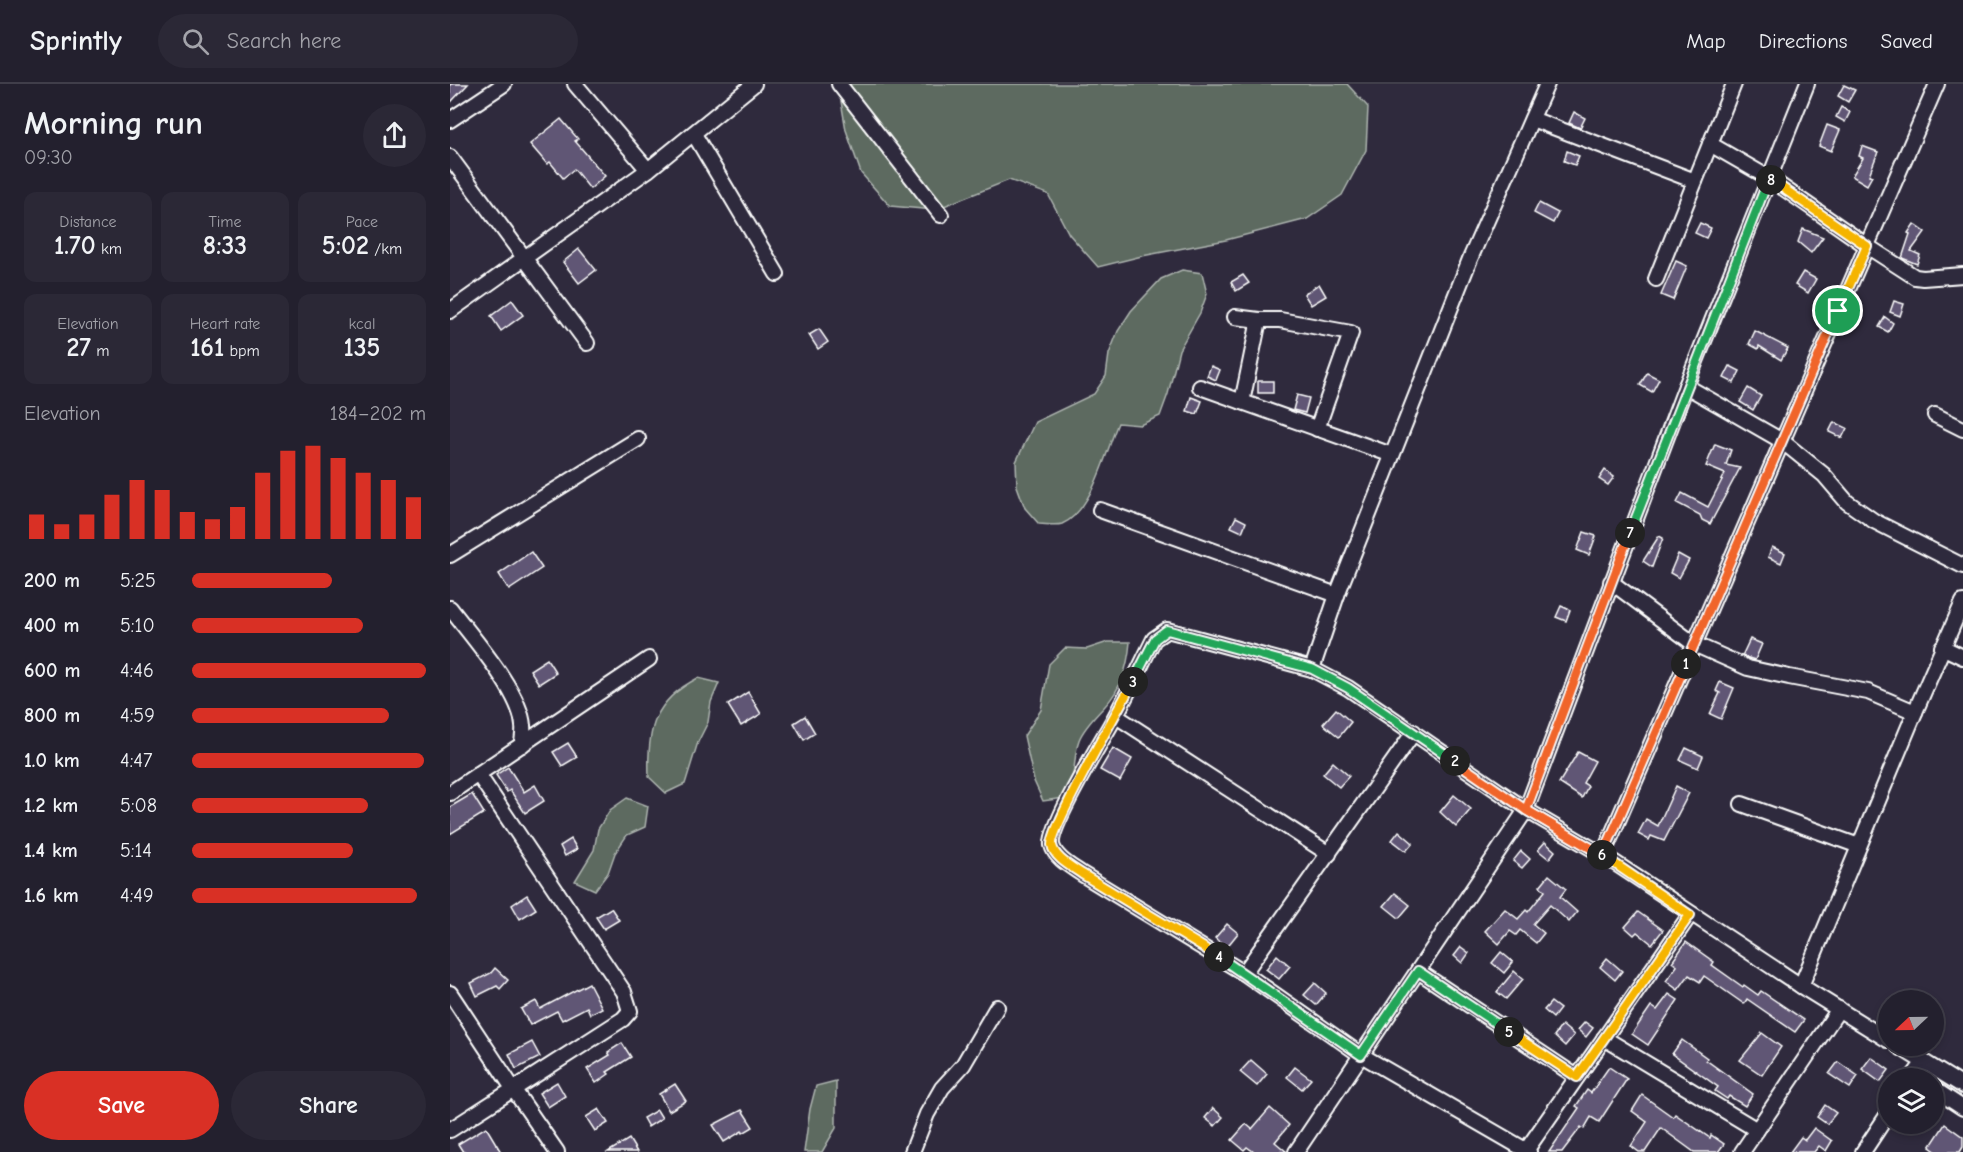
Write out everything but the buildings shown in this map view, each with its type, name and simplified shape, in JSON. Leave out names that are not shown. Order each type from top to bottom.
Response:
[{"type":"street","points":[[450,120],[504,84]]},
{"type":"street","points":[[575,84],[648,170]]},
{"type":"street","points":[[450,311],[648,170],[754,84]]},
{"type":"street","points":[[840,84],[941,215]]},
{"type":"street","points":[[1312,669],[1337,595],[1470,260],[1547,84]]},
{"type":"street","points":[[1656,279],[1734,84]]},
{"type":"street","points":[[1296,1152],[1526,810],[1686,386],[1807,84]]},
{"type":"street","points":[[1603,855],[1937,84]]},
{"type":"street","points":[[1532,118],[1695,181]]},
{"type":"street","points":[[694,134],[777,274]]},
{"type":"street","points":[[1710,144],[1769,178],[1915,277],[1963,275]]},
{"type":"street","points":[[450,157],[587,344]]},
{"type":"street","points":[[1235,317],[1280,320],[1351,333],[1317,429]]},
{"type":"street","points":[[1242,402],[1259,320]]},
{"type":"street","points":[[1686,386],[1782,441],[1824,475],[1847,502],[1874,521],[1963,566]]},
{"type":"street","points":[[1200,387],[1392,455]]},
{"type":"street","points":[[1935,415],[1963,429]]},
{"type":"street","points":[[450,554],[638,439]]},
{"type":"street","points":[[1100,510],[1337,595]]},
{"type":"street","points":[[1611,582],[1694,644],[1748,668],[1868,692],[1915,712]]},
{"type":"street","points":[[1801,986],[1942,647],[1963,602]]},
{"type":"street","points":[[450,608],[502,677],[519,708],[523,725],[522,745]]},
{"type":"street","points":[[1690,915],[1527,1151],[1361,1055],[1244,973],[1082,874],[1065,862],[1055,851],[1052,843],[1061,816],[1155,639],[1167,630],[1312,669],[1348,688],[1526,810],[1603,855],[1690,915],[1878,1034]]},
{"type":"street","points":[[1942,647],[1963,657]]},
{"type":"street","points":[[450,793],[650,659]]},
{"type":"street","points":[[1116,716],[1329,854]]},
{"type":"street","points":[[1244,973],[1414,732]]},
{"type":"street","points":[[450,1130],[623,1019],[630,1011],[624,992],[478,774]]},
{"type":"street","points":[[1742,804],[1859,846]]},
{"type":"street","points":[[1418,971],[1577,1077]]},
{"type":"street","points":[[450,993],[557,1152]]},
{"type":"street","points":[[912,1152],[927,1114],[942,1088],[963,1065],[997,1007]]},
{"type":"street","points":[[1742,1152],[1839,1009]]},
{"type":"street","points":[[1604,1038],[1757,1130]]},
{"type":"street","points":[[1914,1056],[1963,1086]]},
{"type":"street","points":[[1920,1068],[1924,1062]]},
{"type":"street","points":[[1944,1096],[1963,1108]]},
{"type":"street","points":[[1863,1152],[1878,1129]]},
{"type":"green space","points":[[838,84],[1347,84],[1368,107],[1366,150],[1342,195],[1307,219],[1226,240],[1098,267],[1069,234],[1048,194],[1009,180],[934,210],[890,206],[861,173],[846,130]]},
{"type":"green space","points":[[1182,270],[1202,273],[1207,294],[1200,313],[1179,350],[1160,416],[1140,425],[1118,423],[1097,480],[1082,507],[1062,524],[1039,524],[1025,508],[1017,486],[1016,462],[1035,422],[1094,394],[1106,376],[1109,354],[1118,331],[1131,311],[1161,279]]},
{"type":"green space","points":[[1108,642],[1130,642],[1123,676],[1116,692],[1081,735],[1076,750],[1073,776],[1064,798],[1043,801],[1034,781],[1024,736],[1041,710],[1049,664],[1065,648],[1087,649]]},
{"type":"green space","points":[[698,678],[719,683],[711,702],[708,722],[698,742],[685,784],[666,793],[649,777],[649,745],[652,731],[662,707],[683,687]]},
{"type":"green space","points":[[627,798],[648,806],[645,827],[627,835],[615,853],[608,873],[595,890],[575,881],[594,850],[598,829],[610,810]]},
{"type":"green space","points":[[836,1081],[836,1128],[822,1152],[804,1152],[816,1086]]},
{"type":"route","points":[[1838,311],[1603,855],[1526,810],[1348,688],[1312,669],[1260,653],[1167,630],[1161,632],[1155,639],[1061,816],[1052,843],[1055,851],[1065,862],[1082,874],[1102,884],[1244,973],[1361,1055],[1418,971],[1577,1077],[1690,915],[1603,855],[1526,810],[1686,386],[1769,178],[1867,246],[1838,311]]}]
